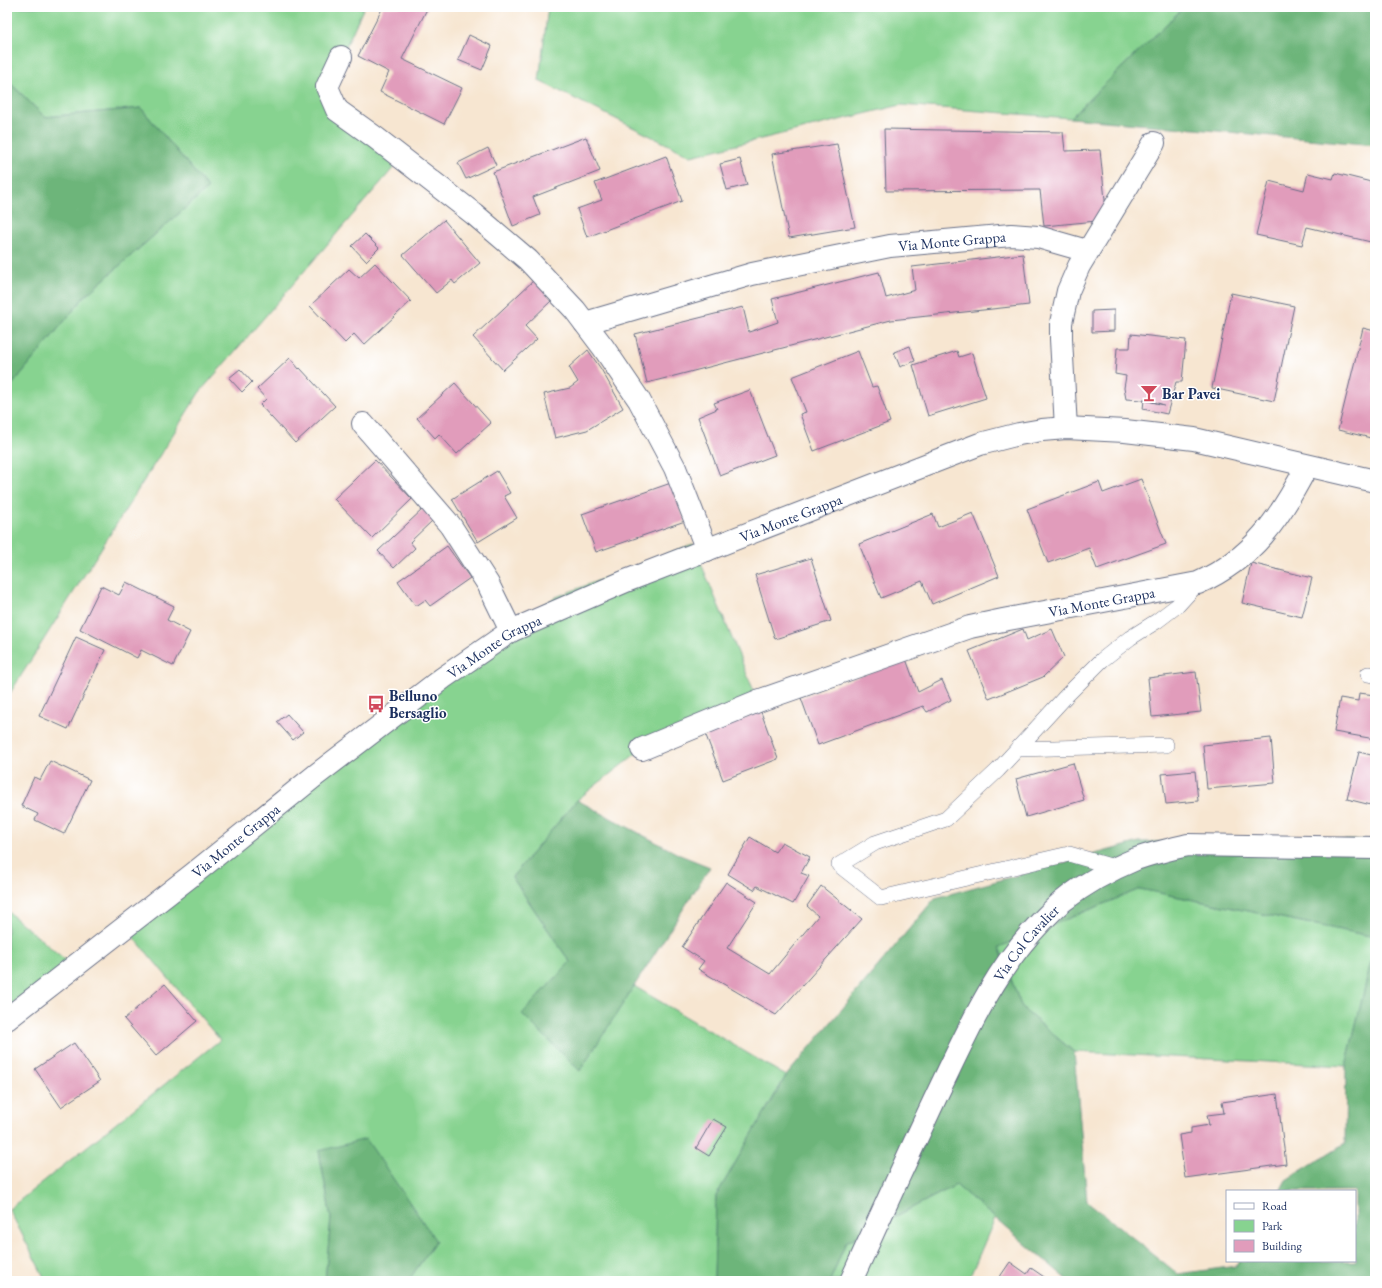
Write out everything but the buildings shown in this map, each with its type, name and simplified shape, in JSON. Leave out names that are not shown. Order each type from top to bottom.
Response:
[{"type":"street","points":[[341,57],[327,88],[337,110],[429,179],[528,260],[576,310],[639,400],[675,468],[708,550]]},
{"type":"street","points":[[1066,428],[1061,323],[1070,284],[1088,251],[1154,143]]},
{"type":"street","name":"Via Monte Grappa","points":[[585,323],[752,274],[890,246],[1011,235],[1038,237],[1088,251]]},
{"type":"street","points":[[363,424],[450,524],[488,584],[512,631]]},
{"type":"street","name":"Via Monte Grappa","points":[[7,1019],[192,875],[322,770],[443,678],[512,631],[626,581],[980,444],[1019,434],[1066,428],[1125,431],[1194,439],[1375,481]]},
{"type":"street","name":"Via Monte Grappa","points":[[642,749],[758,701],[970,627],[1198,583],[1214,576],[1252,547],[1284,508],[1307,466]]},
{"type":"street","name":"Via Col Cavalier","points":[[851,1281],[973,1019],[1014,953],[1029,934],[1062,901],[1117,868],[1143,857],[1188,845],[1375,848]]},
{"type":"lane","name":"Via Monte Grappa","points":[[1117,868],[1069,854],[881,898],[839,865],[875,843],[946,819],[998,770],[1067,695],[1102,660],[1130,638],[1178,606],[1198,583]]},
{"type":"lane","points":[[1018,749],[1166,745]]},
{"type":"green space","points":[[7,7],[364,7],[327,88],[402,158],[199,393],[7,698],[7,391],[85,296],[208,188],[141,108],[45,117],[7,80]]},
{"type":"green space","points":[[548,7],[1184,7],[1070,118],[901,105],[691,156],[539,81]]},
{"type":"green space","points":[[1184,7],[1375,7],[1375,145],[1070,118]]},
{"type":"green space","points":[[7,80],[45,117],[141,108],[208,188],[85,296],[7,391]]},
{"type":"green space","points":[[693,544],[758,701],[642,749],[577,800],[512,877],[570,962],[579,1071],[634,986],[786,1076],[716,1196],[714,1281],[408,1281],[436,1241],[319,1151],[331,1218],[325,1281],[46,1281],[9,1209],[220,1040],[122,923],[424,681],[556,597]]},
{"type":"green space","points":[[577,800],[680,855],[710,867],[580,1071],[522,1014],[570,962],[512,877]]},
{"type":"green space","points":[[1375,840],[1375,937],[1140,889],[999,947],[1022,1008],[1074,1052],[1087,1201],[1178,1274],[1237,1266],[1239,1262],[1356,1262],[1356,1190],[1281,1190],[1286,1180],[1345,1143],[1346,1066],[1375,945],[1375,1281],[1069,1281],[956,1185],[846,1242],[830,1281],[714,1281],[716,1196],[786,1076],[935,898],[1139,842]]},
{"type":"green space","points":[[1140,889],[1375,937],[1375,945],[1346,1066],[1074,1052],[1022,1008],[998,947]]},
{"type":"green space","points":[[7,911],[69,963],[7,1008]]},
{"type":"green space","points":[[366,1139],[436,1241],[408,1281],[325,1281],[331,1218],[319,1151]]},
{"type":"green space","points":[[956,1185],[995,1218],[968,1281],[830,1281],[846,1242]]},
{"type":"place","name":"Bar Pavei","points":[[1149,393]]},
{"type":"place","name":"Belluno Bersaglio","points":[[376,704]]}]
